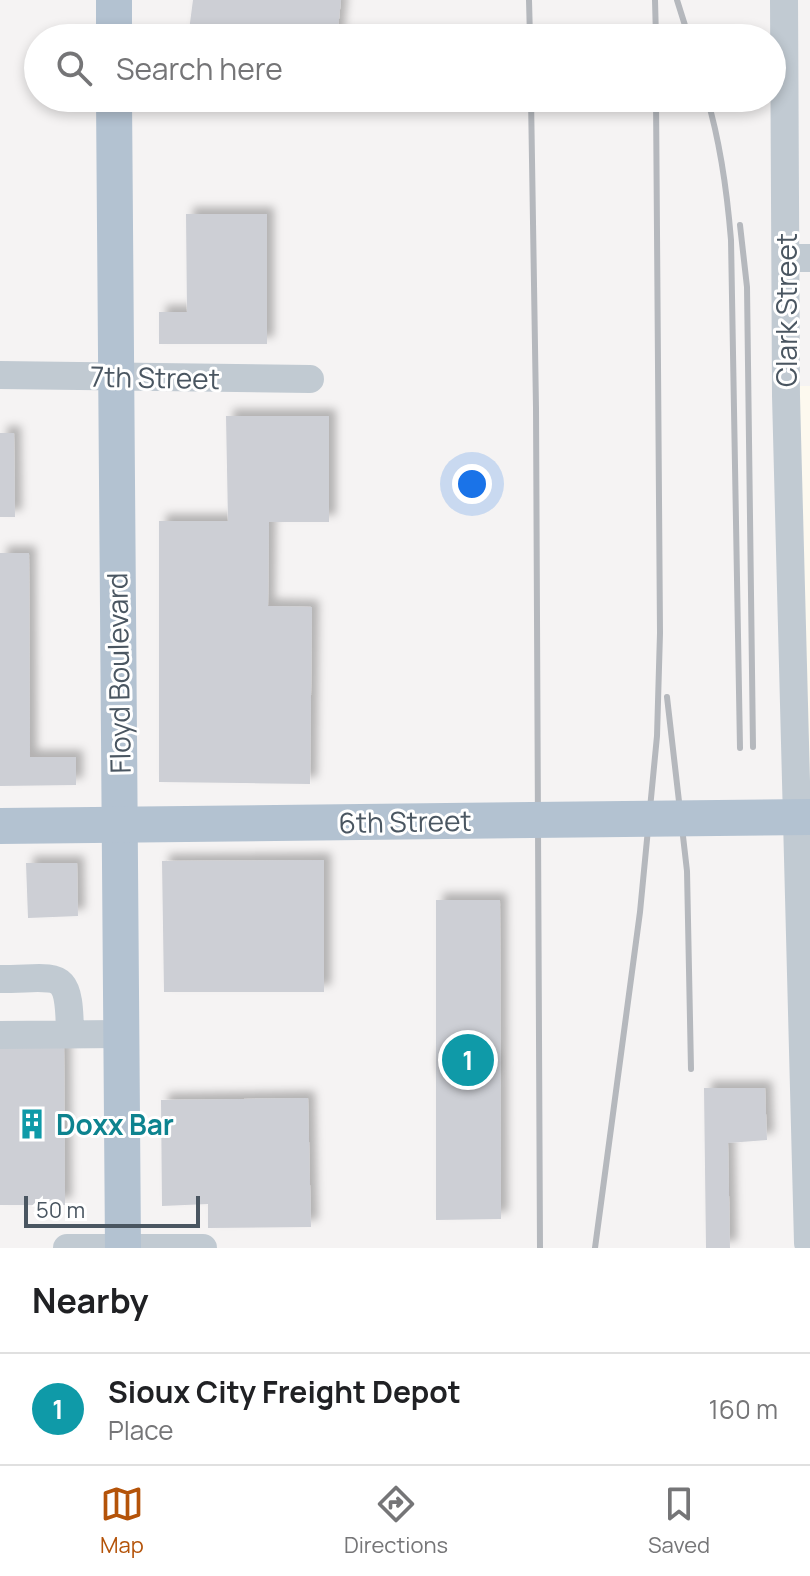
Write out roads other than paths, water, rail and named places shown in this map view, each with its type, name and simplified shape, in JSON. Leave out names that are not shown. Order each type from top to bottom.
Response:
[{"type":"main road","points":[[114,0],[114,24]]},
{"type":"main road","name":"Floyd Boulevard","points":[[114,112],[123,1248]]},
{"type":"main road","name":"6th Street","points":[[0,826],[810,817]]},
{"type":"street","name":"Clark Street","points":[[784,0],[785,24]]},
{"type":"street","name":"Clark Street","points":[[786,37],[798,258],[808,1243]]},
{"type":"street","name":"7th Street","points":[[0,375],[310,379]]},
{"type":"street","points":[[0,979],[56,979],[65,985],[69,998],[70,1034]]},
{"type":"street","points":[[0,1035],[121,1034]]},
{"type":"street","points":[[67,1248],[203,1248]]},
{"type":"railway","points":[[529,0],[530,24]]},
{"type":"railway","points":[[655,0],[656,24]]},
{"type":"railway","points":[[677,0],[685,24]]},
{"type":"railway","points":[[531,112],[536,408],[540,1248]]},
{"type":"railway","points":[[595,1248],[640,912],[657,736],[660,633],[656,112]]},
{"type":"railway","points":[[711,112],[723,168],[731,240],[740,748]]},
{"type":"railway","points":[[740,225],[747,287],[753,747]]},
{"type":"railway","points":[[667,697],[687,871],[691,1069]]},
{"type":"place","name":"Sioux City Freight Depot","points":[[468,1060]]},
{"type":"place","name":"Doxx Bar","points":[[32,1124]]}]
